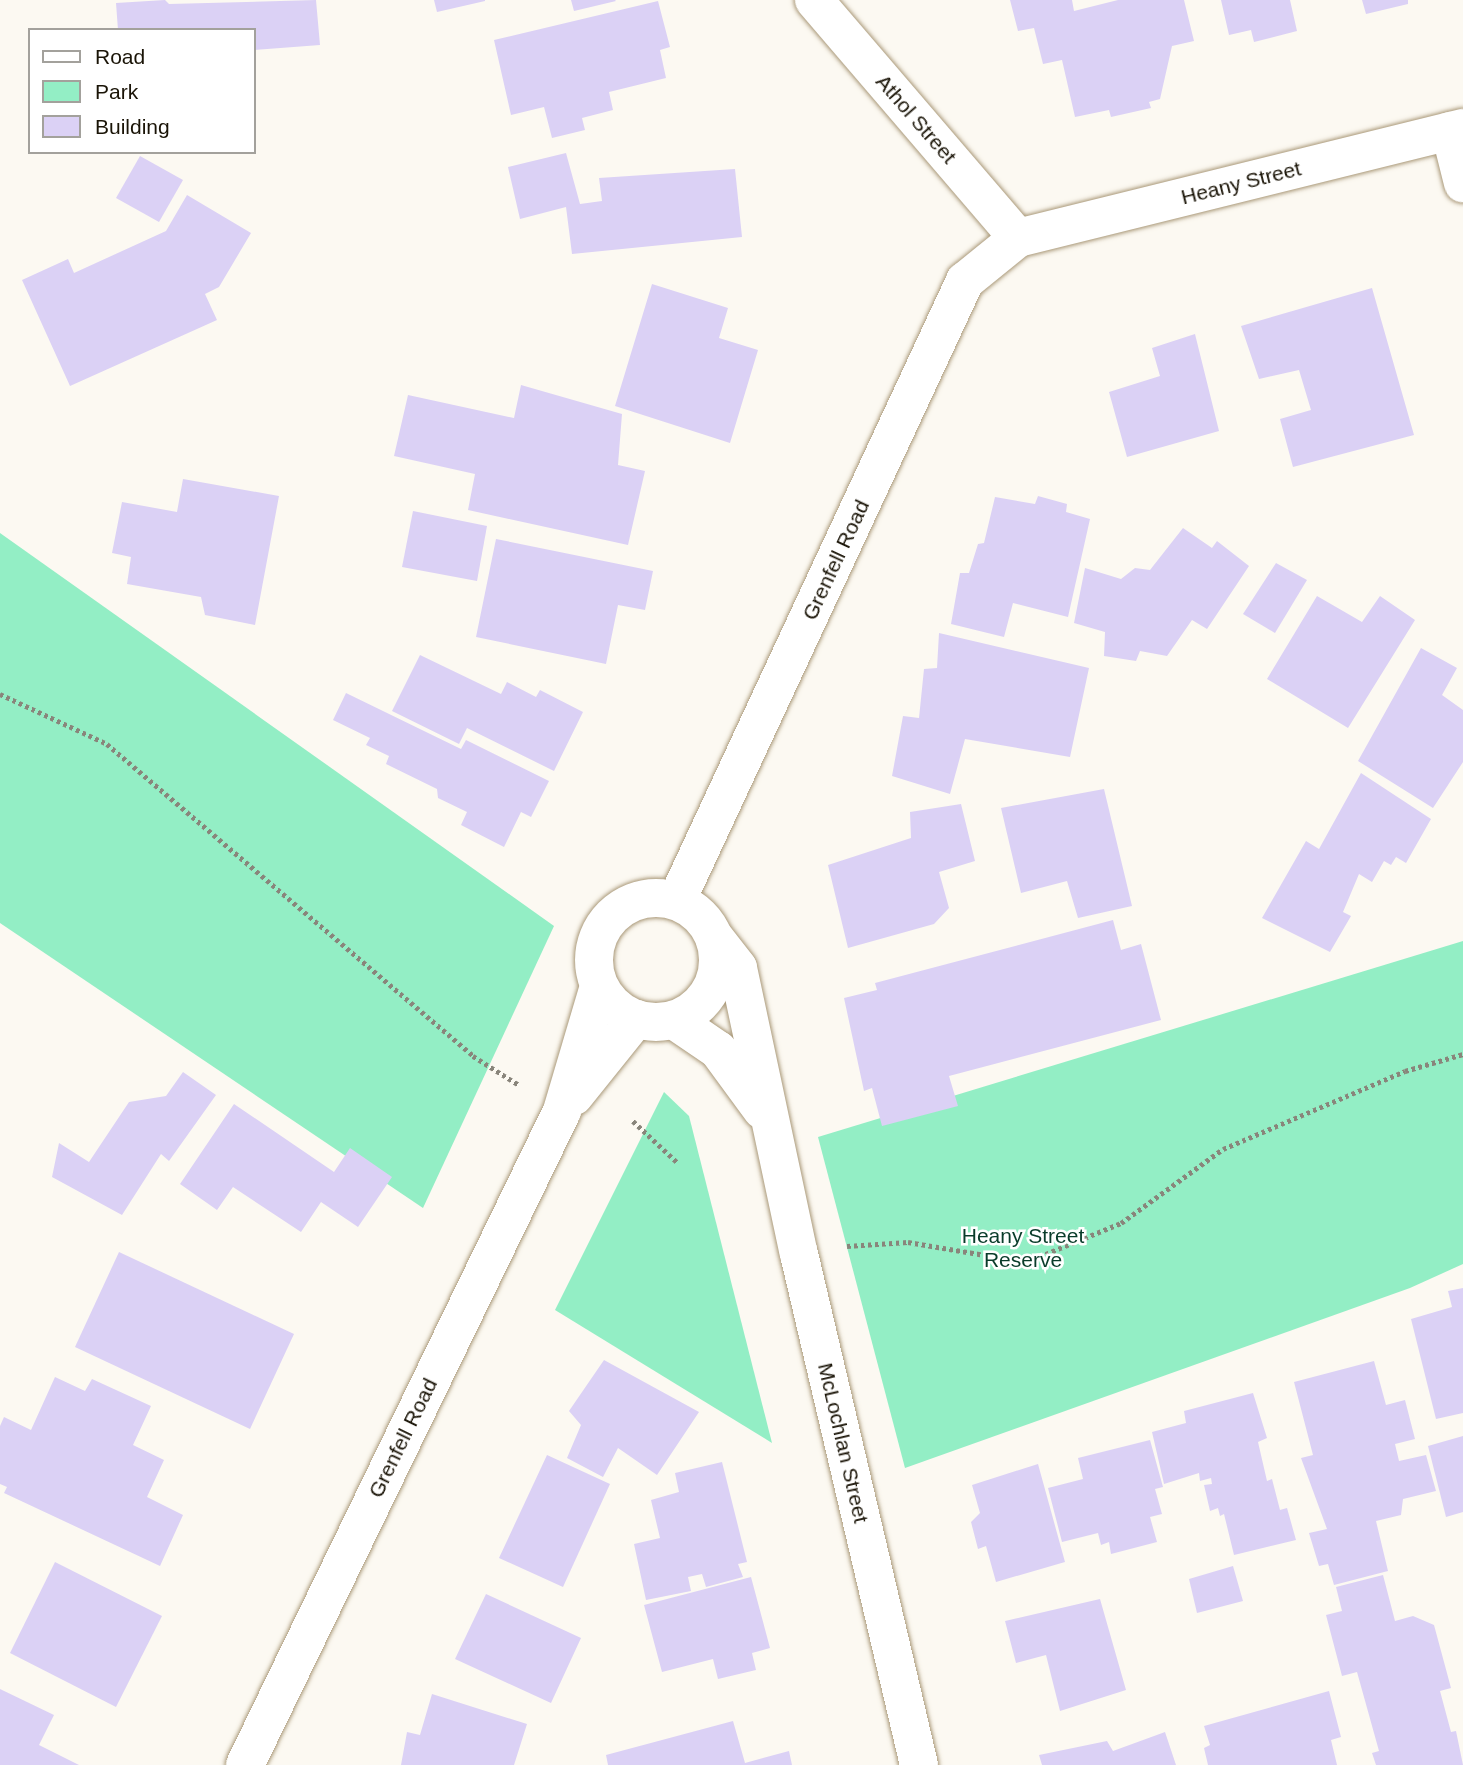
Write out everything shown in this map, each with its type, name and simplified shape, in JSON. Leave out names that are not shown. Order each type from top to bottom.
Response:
[{"type":"street","name":"Athol Street","points":[[814,0],[1018,238]]},
{"type":"street","name":"Heany Street","points":[[1018,238],[1457,130]]},
{"type":"street","points":[[1457,130],[1463,183]]},
{"type":"street","name":"Grenfell Road","points":[[677,901],[965,281],[1018,238]]},
{"type":"street","points":[[656,897],[677,901],[705,921],[715,937],[716,978],[693,1011],[674,1020],[636,1019],[621,1012],[599,986],[595,945],[618,910],[656,897]]},
{"type":"street","name":"McLochlan Street","points":[[715,937],[738,968],[799,1254],[919,1765]]},
{"type":"street","name":"Grenfell Road","points":[[245,1765],[562,1111],[599,986]]},
{"type":"street","name":"Grenfell Road","points":[[562,1111],[636,1019]]},
{"type":"street","name":"McLochlan Street","points":[[674,1020],[718,1050],[769,1121]]},
{"type":"path","points":[[0,694],[107,744],[472,1056],[562,1111]]},
{"type":"path","points":[[799,1254],[908,1242],[1026,1262],[1121,1223],[1223,1149],[1405,1071],[1463,1054]]},
{"type":"path","points":[[633,1121],[678,1163]]},
{"type":"green space","points":[[0,533],[554,926],[423,1208],[0,923]]},
{"type":"green space","name":"Heany Street Reserve","points":[[1463,941],[1463,1264],[1410,1288],[905,1468],[818,1137]]},
{"type":"green space","points":[[664,1092],[689,1116],[772,1443],[555,1310]]},
{"type":"building","points":[[165,0],[169,4],[316,0],[320,45],[256,50],[256,28],[118,28],[116,3]]},
{"type":"building","points":[[434,0],[485,0],[485,1],[437,12]]},
{"type":"building","points":[[571,0],[615,0],[616,1],[574,11]]},
{"type":"building","points":[[1010,0],[1072,0],[1074,11],[1118,0],[1184,0],[1194,41],[1172,46],[1160,99],[1149,102],[1151,108],[1111,117],[1109,110],[1075,117],[1062,60],[1043,64],[1034,28],[1018,31]]},
{"type":"building","points":[[1221,0],[1290,0],[1297,31],[1254,42],[1251,30],[1229,35]]},
{"type":"building","points":[[1362,0],[1408,0],[1408,4],[1366,14]]},
{"type":"building","points":[[658,1],[670,47],[660,50],[666,78],[609,92],[613,110],[582,118],[585,130],[552,138],[544,107],[511,115],[494,40]]},
{"type":"building","points":[[566,153],[580,204],[602,201],[599,178],[735,169],[742,237],[572,254],[566,207],[520,219],[508,167]]},
{"type":"building","points":[[140,156],[183,180],[159,222],[116,198]]},
{"type":"building","points":[[187,195],[251,233],[219,287],[205,294],[217,320],[70,386],[22,280],[68,259],[74,273],[166,231]]},
{"type":"building","points":[[652,284],[728,308],[719,338],[758,350],[730,443],[615,406]]},
{"type":"building","points":[[1372,288],[1414,435],[1293,467],[1280,419],[1311,410],[1299,370],[1259,379],[1241,326]]},
{"type":"building","points":[[1195,334],[1219,431],[1127,457],[1109,392],[1160,376],[1152,348]]},
{"type":"building","points":[[521,385],[622,414],[618,465],[645,471],[628,545],[468,510],[475,474],[394,456],[408,395],[514,418]]},
{"type":"building","points":[[183,479],[279,496],[255,625],[205,615],[201,597],[127,584],[131,557],[112,553],[122,502],[177,512]]},
{"type":"building","points":[[1038,496],[1067,504],[1066,512],[1090,519],[1068,617],[1013,603],[1004,637],[951,624],[960,573],[969,573],[978,544],[984,543],[995,497],[1035,504]]},
{"type":"building","points":[[413,511],[487,526],[477,581],[402,567]]},
{"type":"building","points":[[1183,528],[1212,548],[1217,541],[1249,566],[1207,629],[1192,620],[1167,656],[1140,651],[1136,661],[1104,656],[1105,632],[1074,623],[1085,568],[1121,579],[1135,568],[1150,570]]},
{"type":"building","points":[[496,539],[653,571],[645,610],[618,605],[606,664],[476,637]]},
{"type":"building","points":[[1276,563],[1307,580],[1275,633],[1243,614]]},
{"type":"building","points":[[1317,596],[1362,622],[1380,596],[1415,620],[1348,728],[1267,679]]},
{"type":"building","points":[[939,633],[1089,668],[1070,757],[965,739],[950,794],[892,776],[903,716],[919,718],[924,669],[937,668]]},
{"type":"building","points":[[1421,648],[1457,668],[1442,695],[1463,710],[1463,762],[1433,808],[1358,761]]},
{"type":"building","points":[[420,655],[501,694],[507,682],[536,697],[540,690],[583,712],[554,771],[467,728],[459,744],[392,711]]},
{"type":"building","points":[[346,693],[461,749],[466,740],[549,781],[531,817],[521,812],[504,847],[461,825],[467,812],[438,798],[437,789],[386,764],[389,756],[366,745],[370,738],[333,720]]},
{"type":"building","points":[[1361,773],[1431,819],[1406,863],[1396,857],[1391,865],[1384,861],[1372,882],[1359,874],[1343,912],[1351,916],[1330,952],[1262,918],[1306,841],[1319,849]]},
{"type":"building","points":[[1104,789],[1132,906],[1078,918],[1067,881],[1021,893],[1001,808]]},
{"type":"building","points":[[961,804],[975,861],[939,872],[949,908],[934,924],[848,948],[828,865],[911,838],[910,812]]},
{"type":"building","points":[[1113,920],[1121,950],[1141,944],[1161,1020],[949,1076],[958,1106],[882,1126],[872,1088],[864,1091],[844,998],[877,990],[875,983]]},
{"type":"building","points":[[183,1072],[216,1095],[169,1161],[161,1154],[122,1215],[52,1177],[59,1143],[89,1162],[129,1102],[166,1096]]},
{"type":"building","points":[[234,1104],[334,1172],[350,1148],[392,1177],[358,1227],[321,1202],[301,1232],[233,1187],[217,1210],[180,1184]]},
{"type":"building","points":[[119,1252],[294,1334],[250,1429],[75,1347]]},
{"type":"building","points":[[1463,1288],[1463,1413],[1436,1419],[1411,1319],[1452,1307],[1448,1291]]},
{"type":"building","points":[[604,1360],[699,1412],[657,1475],[618,1448],[603,1477],[567,1458],[581,1425],[569,1411]]},
{"type":"building","points":[[1374,1361],[1386,1405],[1405,1400],[1415,1439],[1395,1444],[1399,1461],[1426,1455],[1436,1491],[1403,1499],[1401,1515],[1376,1521],[1388,1571],[1334,1585],[1328,1564],[1319,1566],[1309,1533],[1327,1529],[1301,1458],[1313,1455],[1294,1382]]},
{"type":"building","points":[[55,1377],[85,1391],[92,1379],[151,1406],[133,1445],[164,1460],[147,1497],[183,1515],[160,1566],[4,1493],[7,1487],[0,1484],[0,1426],[4,1417],[31,1430]]},
{"type":"building","points":[[1253,1393],[1267,1438],[1258,1442],[1267,1481],[1272,1479],[1280,1510],[1287,1508],[1296,1540],[1234,1555],[1224,1514],[1220,1516],[1218,1508],[1210,1511],[1204,1485],[1212,1484],[1211,1478],[1200,1481],[1199,1473],[1164,1484],[1152,1432],[1186,1423],[1184,1411]]},
{"type":"building","points":[[1463,1436],[1463,1512],[1446,1517],[1428,1446]]},
{"type":"building","points":[[1150,1440],[1163,1487],[1155,1489],[1162,1514],[1150,1517],[1157,1542],[1111,1554],[1109,1542],[1101,1545],[1098,1533],[1062,1542],[1048,1488],[1083,1479],[1078,1458]]},
{"type":"building","points":[[547,1455],[610,1484],[563,1587],[499,1558]]},
{"type":"building","points":[[722,1462],[747,1562],[738,1564],[743,1577],[706,1587],[702,1574],[688,1577],[691,1591],[646,1600],[634,1544],[660,1538],[651,1500],[679,1492],[675,1473]]},
{"type":"building","points":[[1038,1464],[1065,1562],[996,1582],[986,1546],[978,1549],[971,1522],[980,1513],[972,1485]]},
{"type":"building","points":[[55,1562],[162,1616],[116,1707],[10,1653]]},
{"type":"building","points":[[1233,1566],[1243,1601],[1197,1613],[1189,1579]]},
{"type":"building","points":[[1383,1575],[1395,1621],[1413,1616],[1434,1625],[1451,1688],[1440,1691],[1451,1732],[1456,1731],[1463,1765],[1376,1765],[1372,1753],[1379,1751],[1357,1672],[1342,1676],[1326,1615],[1342,1611],[1336,1587]]},
{"type":"building","points":[[751,1577],[770,1648],[752,1653],[756,1670],[718,1679],[713,1659],[662,1672],[644,1605]]},
{"type":"building","points":[[486,1594],[581,1638],[551,1703],[455,1659]]},
{"type":"building","points":[[1100,1599],[1126,1690],[1060,1711],[1046,1655],[1016,1663],[1005,1621]]},
{"type":"building","points":[[0,1689],[54,1715],[39,1745],[79,1765],[0,1765]]},
{"type":"building","points":[[1329,1691],[1341,1737],[1331,1740],[1337,1765],[1208,1765],[1204,1748],[1210,1745],[1204,1726]]},
{"type":"building","points":[[432,1694],[527,1724],[514,1765],[401,1765],[407,1732],[420,1735]]},
{"type":"building","points":[[733,1721],[745,1763],[789,1751],[792,1765],[608,1765],[606,1755]]},
{"type":"building","points":[[1165,1732],[1176,1765],[1042,1765],[1039,1755],[1107,1741],[1113,1751]]}]
